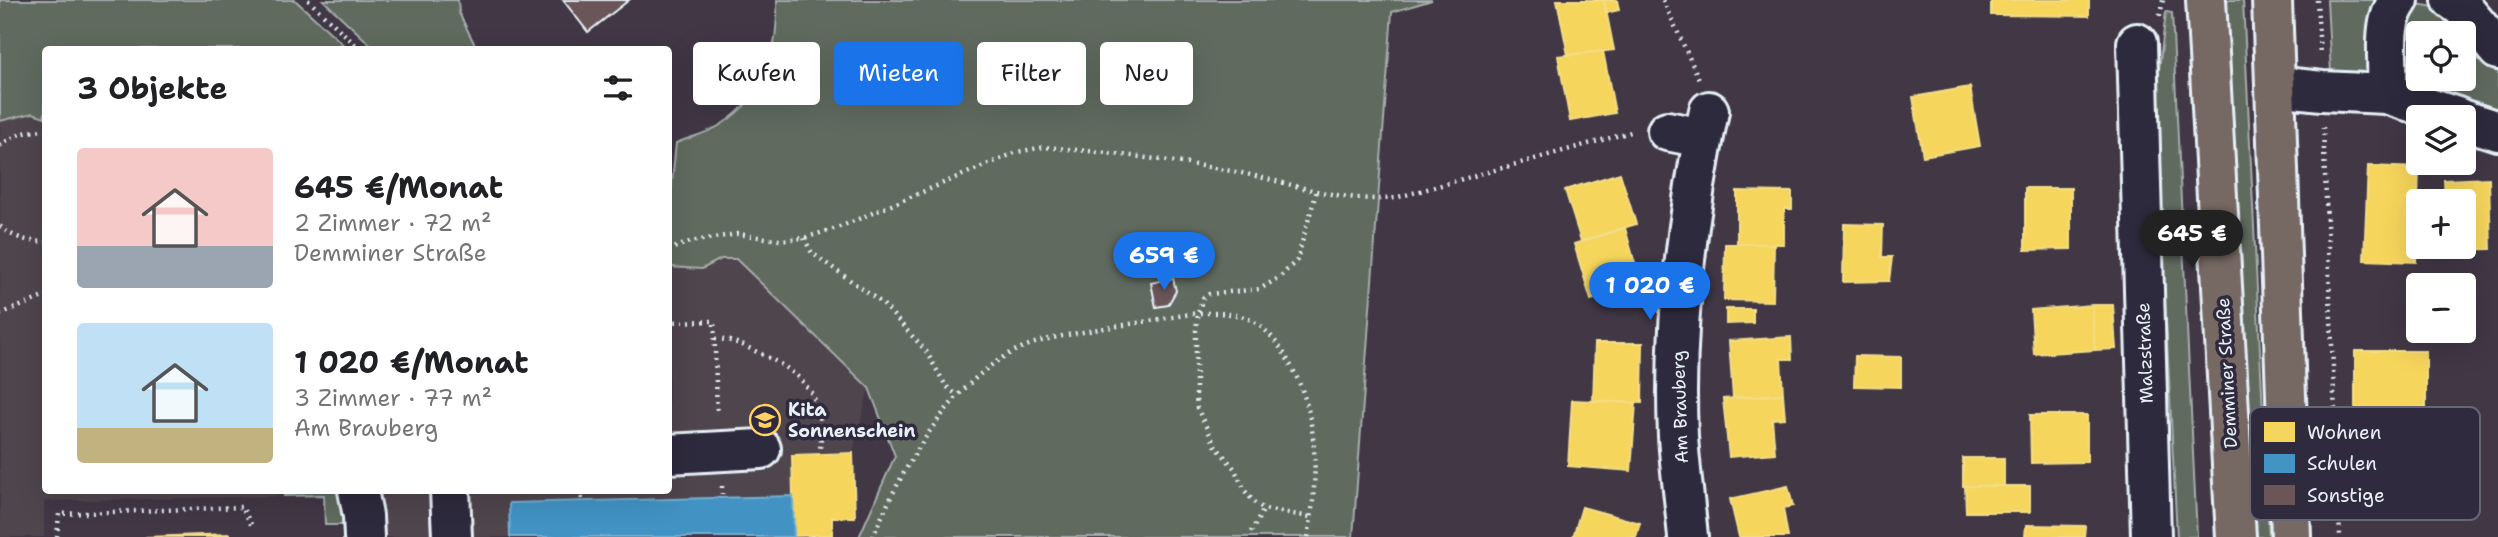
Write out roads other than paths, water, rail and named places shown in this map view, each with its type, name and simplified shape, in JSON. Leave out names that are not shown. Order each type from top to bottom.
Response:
[{"type":"main road","name":"Demminer Straße","points":[[2206,0],[2236,537]]},
{"type":"main road","points":[[2272,0],[2287,407]]},
{"type":"street","points":[[2386,94],[2387,26],[2390,11],[2399,0]]},
{"type":"street","points":[[2452,0],[2462,7],[2498,50]]},
{"type":"street","name":"Malzstraße","points":[[2137,43],[2151,537]]},
{"type":"street","points":[[2276,86],[2386,94],[2420,105]]},
{"type":"street","name":"Am Brauberg","points":[[1667,131],[1704,109],[1678,334],[1678,436],[1688,537]]},
{"type":"street","points":[[2476,124],[2498,131]]},
{"type":"street","points":[[672,454],[761,449]]},
{"type":"street","points":[[450,494],[452,537]]},
{"type":"place","name":"Kita Sonnenschein","points":[[765,420]]}]
